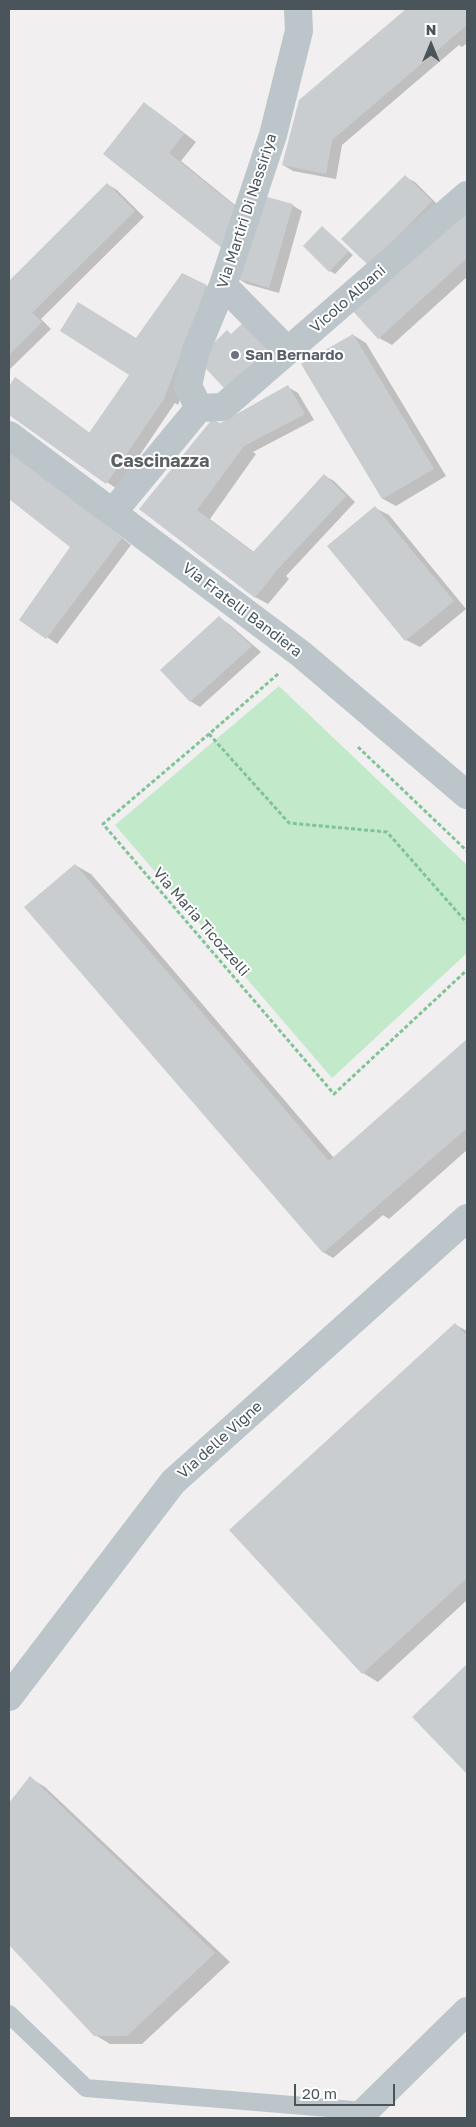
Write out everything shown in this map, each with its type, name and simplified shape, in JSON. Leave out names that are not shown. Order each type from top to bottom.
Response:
[{"type":"street","name":"Via Martiri Di Nassiriya","points":[[199,408],[188,386],[195,353],[223,285],[273,134],[298,37],[298,9]]},
{"type":"street","name":"Vicolo Albani","points":[[199,408],[223,407],[467,194]]},
{"type":"street","points":[[223,285],[288,351]]},
{"type":"street","points":[[113,512],[199,408]]},
{"type":"street","name":"Via Fratelli Bandiera","points":[[9,435],[300,654],[467,795]]},
{"type":"street","name":"Via delle Vigne","points":[[9,1696],[173,1482],[467,1218]]},
{"type":"street","points":[[365,2112],[467,2011]]},
{"type":"lane","points":[[9,2014],[86,2088],[365,2112]]},
{"type":"path","name":"Via Maria Ticozzelli","points":[[300,654],[102,824],[334,1094],[467,970]]},
{"type":"path","points":[[209,734],[289,823],[387,832],[467,923]]},
{"type":"path","points":[[352,741],[467,851]]},
{"type":"green space","points":[[279,686],[467,865],[467,953],[332,1078],[115,825]]},
{"type":"building","points":[[406,9],[467,9],[467,25],[332,140],[326,174],[282,165],[299,100]]},
{"type":"building","points":[[144,102],[184,134],[169,153],[237,208],[223,249],[103,154]]},
{"type":"building","points":[[405,175],[432,201],[369,266],[341,239]]},
{"type":"building","points":[[107,183],[135,211],[32,313],[42,322],[9,355],[9,281]]},
{"type":"building","points":[[260,195],[293,204],[269,288],[236,278]]},
{"type":"building","points":[[467,206],[467,258],[378,339],[352,310]]},
{"type":"building","points":[[322,226],[349,251],[329,272],[303,246]]},
{"type":"building","points":[[182,273],[207,285],[164,399],[106,484],[9,415],[9,386],[15,377],[89,433],[129,375],[60,331],[78,302],[136,338]]},
{"type":"building","name":"San Bernardo","points":[[245,321],[274,350],[257,366],[253,362],[225,389],[197,359],[227,330],[231,334]]},
{"type":"building","points":[[353,334],[434,469],[382,499],[301,364]]},
{"type":"building","points":[[288,385],[305,414],[244,446],[197,510],[253,552],[324,474],[346,496],[277,570],[255,598],[139,509],[213,418],[219,424]]},
{"type":"building","points":[[9,449],[122,538],[46,639],[19,620],[70,547],[9,499]]},
{"type":"building","points":[[375,506],[454,601],[405,641],[327,546]]},
{"type":"building","points":[[219,616],[252,646],[190,702],[160,670]]},
{"type":"building","points":[[75,864],[329,1161],[467,1039],[467,1128],[323,1253],[24,907]]},
{"type":"building","points":[[455,1323],[467,1336],[467,1578],[362,1674],[229,1530]]},
{"type":"building","points":[[467,1664],[467,1774],[412,1717]]},
{"type":"building","points":[[30,1776],[215,1953],[127,2036],[94,2036],[9,1945],[9,1803]]},
{"type":"place","name":"San Bernardo","points":[[235,355]]},
{"type":"district","name":"Cascinazza","points":[[160,461]]}]
